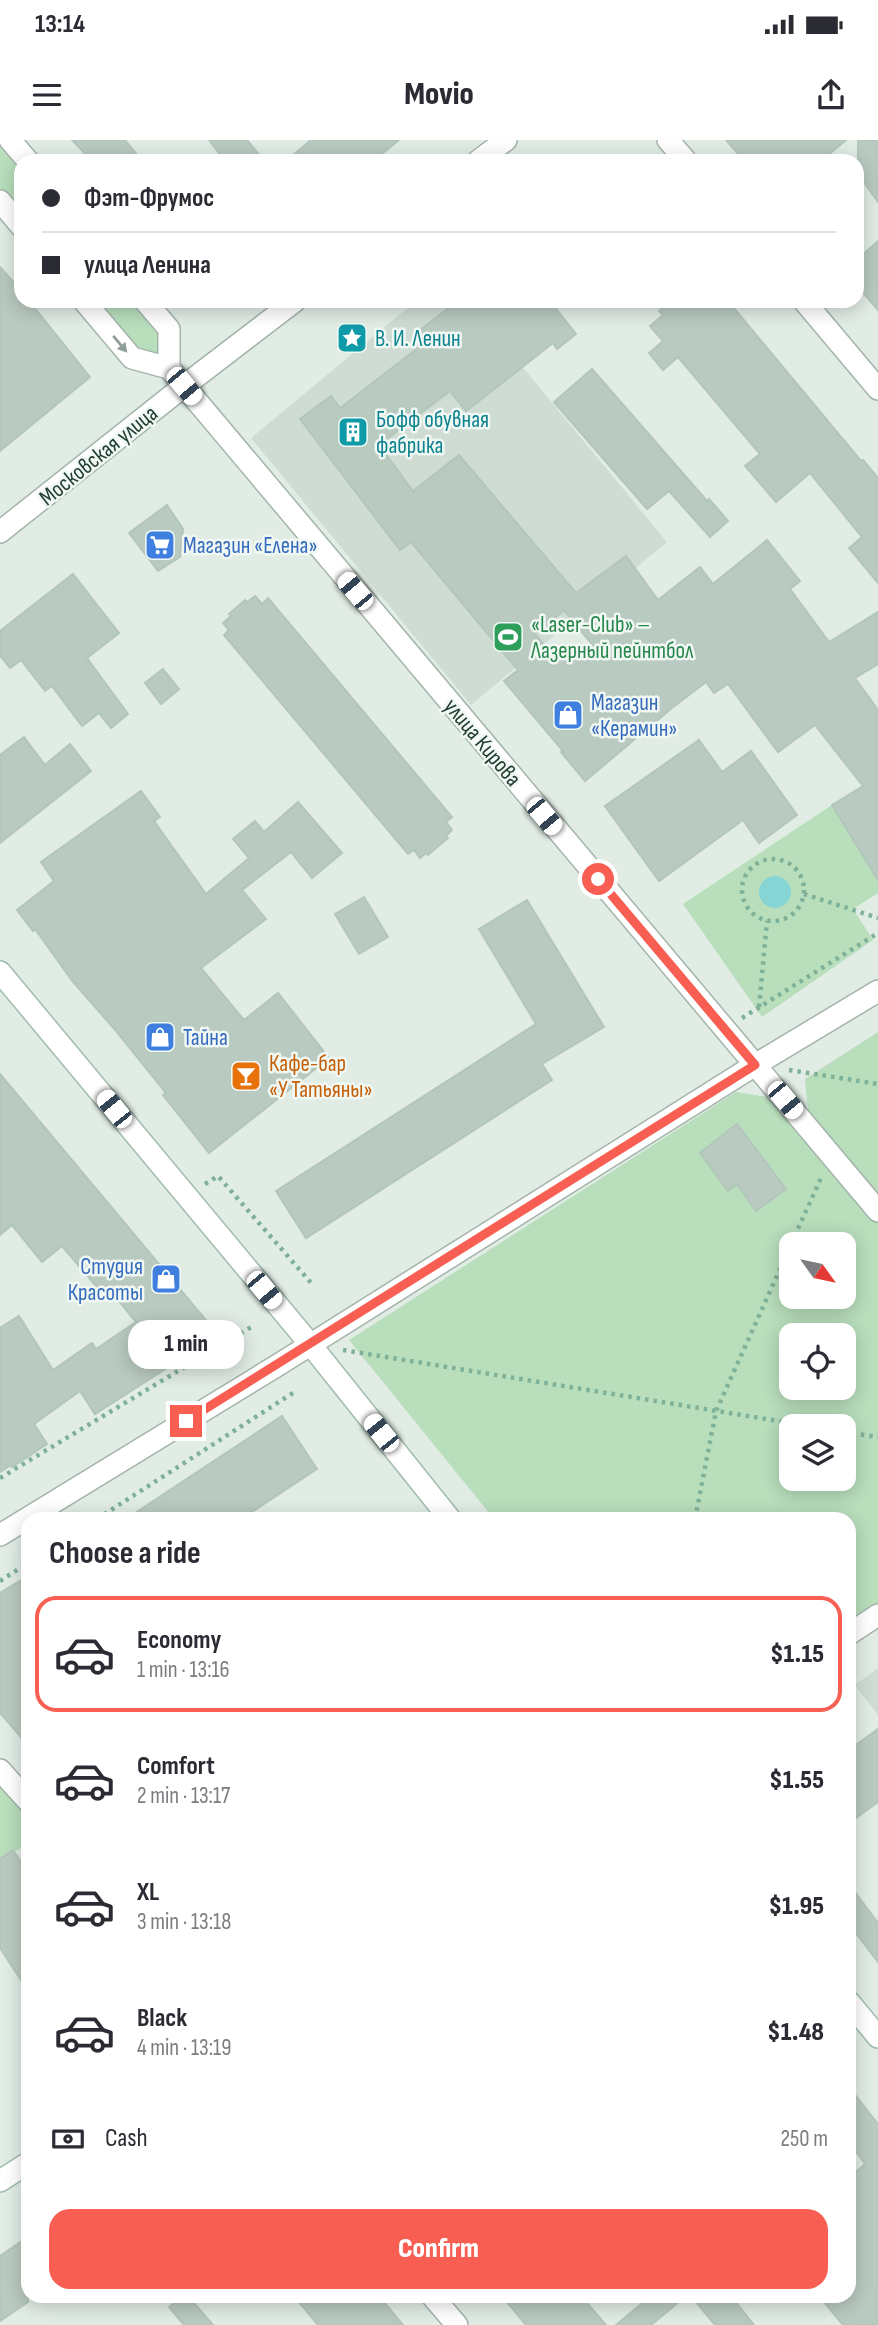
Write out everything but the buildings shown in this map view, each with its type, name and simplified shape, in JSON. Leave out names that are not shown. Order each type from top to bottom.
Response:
[{"type":"street","points":[[10,140],[22,154]]},
{"type":"street","points":[[487,154],[506,140]]},
{"type":"street","points":[[668,140],[680,154]]},
{"type":"street","points":[[0,201],[14,218]]},
{"type":"street","points":[[90,308],[132,358],[169,369],[169,329],[151,308]]},
{"type":"street","name":"Московская улица","points":[[0,532],[286,308]]},
{"type":"street","points":[[810,308],[878,389]]},
{"type":"street","name":"улица Кирова","points":[[169,369],[878,1211]]},
{"type":"street","points":[[0,972],[310,1345],[444,1512]]},
{"type":"street","points":[[38,1512],[878,990]]},
{"type":"street","points":[[0,1535],[21,1522]]},
{"type":"street","points":[[856,1629],[878,1615]]},
{"type":"street","points":[[0,1770],[21,1793]]},
{"type":"street","points":[[856,2010],[878,2037]]},
{"type":"street","points":[[0,2181],[21,2168]]},
{"type":"street","points":[[438,2303],[457,2325]]},
{"type":"path","points":[[773,859],[793,866],[803,884],[804,894],[801,904],[787,918],[767,921],[750,911],[741,893],[747,873],[763,860],[773,859]]},
{"type":"path","points":[[804,894],[878,918]]},
{"type":"path","points":[[759,1007],[767,921]]},
{"type":"path","points":[[724,1029],[878,933]]},
{"type":"path","points":[[755,1065],[878,1084]]},
{"type":"path","points":[[797,1232],[831,1156]]},
{"type":"path","points":[[218,1176],[312,1284]]},
{"type":"path","points":[[696,1512],[716,1411],[779,1272]]},
{"type":"path","points":[[0,1478],[253,1326]]},
{"type":"path","points":[[310,1345],[779,1421]]},
{"type":"path","points":[[108,1512],[296,1391]]},
{"type":"path","points":[[856,1434],[878,1437]]},
{"type":"path","points":[[0,1581],[21,1568]]},
{"type":"shaded area","points":[[408,308],[474,308],[667,542],[471,705],[251,438]]},
{"type":"shaded area","points":[[878,1668],[878,1715],[856,1686]]},
{"type":"green space","points":[[0,140],[14,154],[14,218],[0,201]]},
{"type":"green space","points":[[90,308],[151,308],[169,329],[169,368],[132,358]]},
{"type":"green space","points":[[832,805],[878,880],[878,893],[853,909],[873,940],[762,1017],[683,904]]},
{"type":"green space","points":[[878,1032],[878,1195],[808,1110],[805,1079]]},
{"type":"green space","points":[[736,1092],[785,1100],[878,1211],[878,1615],[856,1629],[856,1512],[488,1512],[349,1340]]},
{"type":"green space","points":[[0,1770],[21,1793],[21,1848],[0,1858]]},
{"type":"water","points":[[775,876],[786,881],[791,892],[786,903],[775,908],[764,903],[759,892],[764,881]]},
{"type":"place","name":"В. И. Ленин","points":[[352,338]]},
{"type":"place","name":"Бофф обувная фабрика","points":[[353,432]]},
{"type":"place","name":"Магазин «Елена»","points":[[160,545]]},
{"type":"place","name":"«Laser-Club» – Лазерный пейнтбол","points":[[508,637]]},
{"type":"place","name":"Магазин «Керамин»","points":[[568,715]]},
{"type":"place","name":"Тайна","points":[[160,1037]]},
{"type":"place","name":"Кафе-бар «У Татьяны»","points":[[246,1076]]},
{"type":"place","name":"Студия Красоты","points":[[166,1279]]},
{"type":"route","points":[[186,1421],[755,1065],[598,879]]}]
